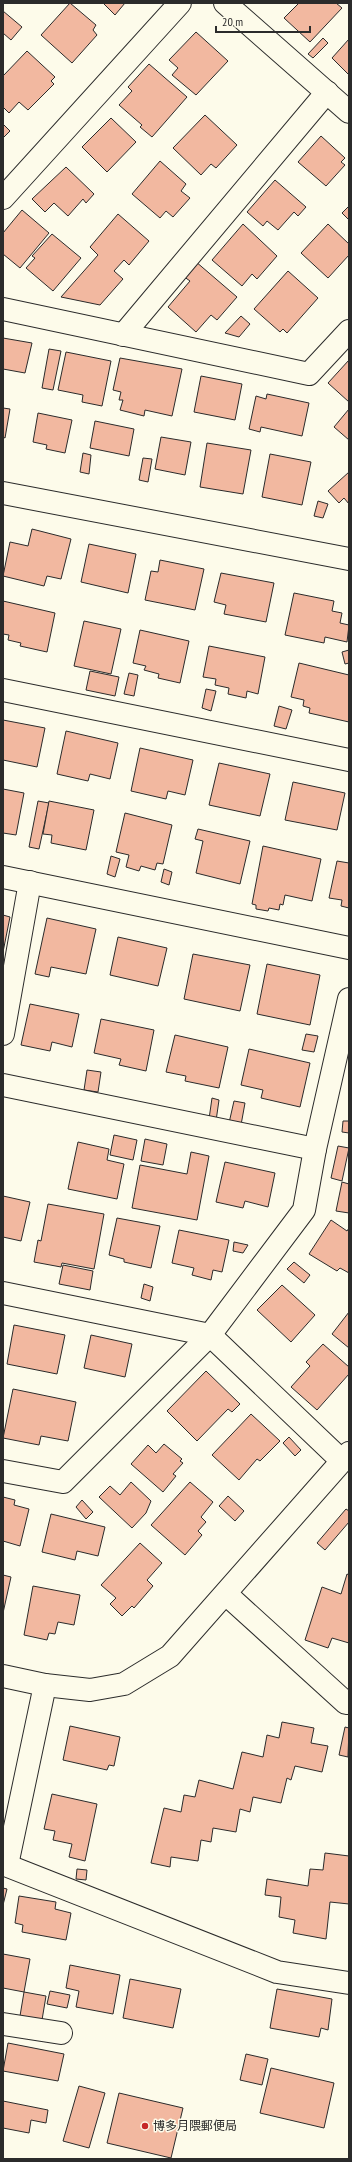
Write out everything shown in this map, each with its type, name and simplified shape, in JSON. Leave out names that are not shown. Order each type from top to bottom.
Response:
[{"type":"street","points":[[3,198],[180,3]]},
{"type":"street","points":[[225,3],[349,112]]},
{"type":"street","points":[[123,336],[327,92]]},
{"type":"street","points":[[3,309],[123,336],[309,374],[349,331]]},
{"type":"street","points":[[3,493],[349,559]]},
{"type":"street","points":[[3,690],[349,760]]},
{"type":"street","points":[[3,876],[349,948]]},
{"type":"street","points":[[3,1034],[30,882]]},
{"type":"street","points":[[3,1471],[63,1482],[210,1335],[304,1210],[314,1149],[349,999]]},
{"type":"street","points":[[3,1085],[314,1149]]},
{"type":"street","points":[[3,1292],[210,1335],[345,1457],[170,1656],[124,1684],[90,1690],[46,1685],[3,1676]]},
{"type":"street","points":[[226,1594],[346,1703],[349,1703]]},
{"type":"street","points":[[46,1685],[5,1865],[278,1972],[349,1983]]},
{"type":"street","points":[[3,2024],[61,2033]]},
{"type":"building","points":[[70,3],[96,25],[93,30],[97,35],[72,63],[41,35]]},
{"type":"building","points":[[103,3],[125,3],[115,15]]},
{"type":"building","points":[[299,3],[336,3],[342,8],[310,42],[284,18]]},
{"type":"building","points":[[3,11],[22,27],[11,40],[3,33]]},
{"type":"building","points":[[196,32],[228,61],[196,95],[172,75],[178,68],[169,60]]},
{"type":"building","points":[[323,38],[328,43],[313,58],[308,54]]},
{"type":"building","points":[[349,39],[349,75],[332,58]]},
{"type":"building","points":[[27,51],[55,77],[51,81],[54,84],[28,110],[19,102],[9,113],[3,107],[3,76]]},
{"type":"building","points":[[149,64],[187,97],[152,137],[140,127],[142,125],[119,105],[132,91],[128,87]]},
{"type":"building","points":[[205,115],[237,145],[216,168],[211,164],[201,175],[173,148]]},
{"type":"building","points":[[111,118],[136,142],[107,172],[82,147]]},
{"type":"building","points":[[3,124],[10,131],[3,138]]},
{"type":"building","points":[[321,136],[345,158],[341,162],[345,165],[326,186],[298,162]]},
{"type":"building","points":[[160,161],[186,184],[181,191],[190,198],[173,217],[166,211],[160,218],[132,194]]},
{"type":"building","points":[[66,167],[94,194],[86,203],[83,199],[68,216],[54,203],[45,212],[32,199]]},
{"type":"building","points":[[275,180],[306,207],[298,216],[294,212],[278,230],[267,221],[263,226],[247,212]]},
{"type":"building","points":[[349,206],[349,220],[342,213]]},
{"type":"building","points":[[22,210],[49,233],[20,268],[3,254],[3,233]]},
{"type":"building","points":[[118,214],[149,241],[129,265],[124,260],[114,271],[123,279],[100,305],[61,297],[98,255],[90,247]]},
{"type":"building","points":[[243,224],[277,256],[257,279],[252,274],[242,286],[212,260]]},
{"type":"building","points":[[328,224],[349,244],[349,255],[328,278],[301,253]]},
{"type":"building","points":[[52,234],[81,258],[53,291],[26,268],[35,258],[32,256]]},
{"type":"building","points":[[195,261],[237,297],[217,320],[211,315],[196,332],[168,307],[190,281],[183,276]]},
{"type":"building","points":[[288,271],[318,298],[287,333],[283,329],[280,332],[254,309]]},
{"type":"building","points":[[241,316],[250,324],[239,337],[225,333]]},
{"type":"building","points":[[3,338],[32,343],[25,373],[3,369]]},
{"type":"building","points":[[49,349],[61,351],[53,390],[42,388]]},
{"type":"building","points":[[66,352],[111,361],[102,406],[82,402],[83,395],[58,390]]},
{"type":"building","points":[[120,358],[182,369],[172,416],[145,410],[144,416],[120,410],[123,400],[119,400],[121,392],[113,390]]},
{"type":"building","points":[[349,360],[349,402],[328,383]]},
{"type":"building","points":[[201,376],[242,384],[235,420],[194,412]]},
{"type":"building","points":[[267,394],[309,403],[302,436],[261,427],[260,432],[249,429],[256,396],[266,399]]},
{"type":"building","points":[[3,408],[10,409],[5,438],[3,437]]},
{"type":"building","points":[[349,409],[349,440],[334,427]]},
{"type":"building","points":[[38,413],[72,420],[65,453],[46,449],[47,445],[33,442]]},
{"type":"building","points":[[95,421],[134,429],[129,456],[90,448]]},
{"type":"building","points":[[161,437],[191,442],[185,475],[155,469]]},
{"type":"building","points":[[207,443],[251,450],[243,494],[200,487]]},
{"type":"building","points":[[83,453],[91,455],[89,474],[80,472]]},
{"type":"building","points":[[270,454],[311,462],[302,505],[262,497]]},
{"type":"building","points":[[143,458],[152,459],[148,482],[139,480]]},
{"type":"building","points":[[349,472],[349,504],[344,498],[339,503],[328,491]]},
{"type":"building","points":[[318,501],[328,504],[323,518],[314,516]]},
{"type":"building","points":[[32,529],[71,539],[61,579],[47,576],[44,586],[3,576],[10,542],[28,546]]},
{"type":"building","points":[[89,544],[136,554],[128,593],[81,582]]},
{"type":"building","points":[[160,560],[204,569],[195,610],[145,600],[151,571],[158,572]]},
{"type":"building","points":[[221,573],[274,583],[266,622],[224,614],[226,605],[214,602]]},
{"type":"building","points":[[294,593],[334,601],[332,611],[342,613],[340,623],[349,625],[347,642],[325,637],[324,643],[285,635]]},
{"type":"building","points":[[3,601],[55,613],[47,652],[20,646],[21,643],[8,640],[9,635],[3,634]]},
{"type":"building","points":[[84,621],[121,629],[111,674],[74,666]]},
{"type":"building","points":[[140,630],[189,641],[180,683],[158,678],[159,674],[144,670],[146,666],[133,663]]},
{"type":"building","points":[[209,646],[265,657],[258,694],[247,691],[246,698],[228,694],[229,688],[215,685],[216,679],[203,677]]},
{"type":"building","points":[[349,650],[349,663],[345,664],[342,652]]},
{"type":"building","points":[[299,663],[349,675],[349,722],[309,713],[310,708],[303,706],[304,700],[291,697]]},
{"type":"building","points":[[90,671],[119,677],[115,696],[86,690]]},
{"type":"building","points":[[129,673],[138,675],[134,696],[124,694]]},
{"type":"building","points":[[206,689],[216,691],[211,711],[202,708]]},
{"type":"building","points":[[279,706],[292,710],[286,729],[274,726]]},
{"type":"building","points":[[3,720],[45,728],[37,767],[3,760]]},
{"type":"building","points":[[66,731],[118,743],[110,779],[90,774],[88,781],[57,774]]},
{"type":"building","points":[[140,748],[193,760],[185,795],[168,791],[166,799],[131,791]]},
{"type":"building","points":[[219,763],[270,774],[260,816],[209,805]]},
{"type":"building","points":[[293,782],[345,793],[337,830],[285,820]]},
{"type":"building","points":[[3,789],[24,793],[16,835],[3,833]]},
{"type":"building","points":[[38,801],[49,803],[39,849],[29,847]]},
{"type":"building","points":[[49,801],[94,810],[86,850],[51,843],[52,835],[43,834]]},
{"type":"building","points":[[125,813],[172,825],[163,864],[157,863],[155,870],[141,866],[139,871],[126,867],[129,855],[116,852]]},
{"type":"building","points":[[198,829],[250,841],[240,884],[196,873],[203,841],[195,839]]},
{"type":"building","points":[[263,846],[321,859],[312,901],[285,895],[283,905],[280,904],[279,910],[269,908],[268,911],[256,909],[256,905],[252,904]]},
{"type":"building","points":[[111,856],[120,859],[115,877],[107,874]]},
{"type":"building","points":[[337,861],[349,863],[349,908],[341,906],[342,900],[329,898]]},
{"type":"building","points":[[164,869],[172,872],[169,885],[161,882]]},
{"type":"building","points":[[3,915],[10,917],[3,952]]},
{"type":"building","points":[[47,918],[96,929],[86,974],[51,967],[49,977],[35,974]]},
{"type":"building","points":[[118,937],[167,948],[158,986],[110,975]]},
{"type":"building","points":[[193,954],[250,965],[240,1011],[184,999]]},
{"type":"building","points":[[267,964],[320,975],[310,1025],[257,1014]]},
{"type":"building","points":[[30,1004],[79,1014],[72,1047],[52,1042],[50,1051],[21,1045]]},
{"type":"building","points":[[101,1019],[154,1030],[146,1071],[119,1065],[121,1059],[94,1053]]},
{"type":"building","points":[[306,1034],[318,1036],[314,1052],[302,1050]]},
{"type":"building","points":[[175,1035],[228,1047],[219,1088],[185,1081],[186,1076],[166,1072]]},
{"type":"building","points":[[249,1049],[310,1063],[300,1107],[261,1098],[263,1090],[241,1085]]},
{"type":"building","points":[[87,1070],[101,1072],[98,1092],[84,1090]]},
{"type":"building","points":[[212,1098],[219,1100],[216,1121],[209,1119]]},
{"type":"building","points":[[234,1101],[245,1103],[241,1125],[229,1123]]},
{"type":"building","points":[[343,1121],[349,1121],[349,1133],[342,1132]]},
{"type":"building","points":[[114,1135],[137,1140],[133,1160],[110,1155]]},
{"type":"building","points":[[145,1139],[167,1144],[163,1165],[141,1161]]},
{"type":"building","points":[[78,1142],[109,1149],[107,1160],[124,1164],[117,1199],[68,1189]]},
{"type":"building","points":[[338,1146],[349,1148],[342,1181],[331,1178]]},
{"type":"building","points":[[191,1152],[209,1156],[197,1220],[132,1208],[140,1165],[187,1174]]},
{"type":"building","points":[[225,1162],[275,1173],[268,1207],[245,1201],[243,1208],[216,1202]]},
{"type":"building","points":[[342,1182],[349,1184],[349,1213],[336,1211]]},
{"type":"building","points":[[3,1196],[30,1202],[21,1241],[3,1237]]},
{"type":"building","points":[[48,1204],[104,1214],[94,1269],[62,1263],[61,1267],[34,1262],[38,1240],[41,1241]]},
{"type":"building","points":[[117,1218],[160,1226],[151,1268],[124,1262],[124,1259],[109,1255]]},
{"type":"building","points":[[331,1220],[347,1231],[349,1228],[349,1273],[340,1268],[337,1271],[309,1254]]},
{"type":"building","points":[[179,1230],[229,1240],[222,1272],[213,1270],[211,1280],[192,1275],[194,1268],[172,1263]]},
{"type":"building","points":[[234,1242],[248,1245],[243,1253],[233,1251]]},
{"type":"building","points":[[294,1262],[310,1275],[304,1283],[287,1269]]},
{"type":"building","points":[[63,1265],[93,1271],[90,1290],[59,1284]]},
{"type":"building","points":[[144,1284],[153,1287],[150,1301],[141,1298]]},
{"type":"building","points":[[282,1285],[315,1315],[291,1342],[257,1310]]},
{"type":"building","points":[[349,1312],[349,1348],[332,1334]]},
{"type":"building","points":[[14,1325],[65,1335],[57,1374],[7,1364]]},
{"type":"building","points":[[91,1335],[132,1344],[125,1377],[84,1368]]},
{"type":"building","points":[[323,1344],[349,1367],[349,1374],[317,1410],[291,1387],[310,1366],[306,1362]]},
{"type":"building","points":[[206,1371],[240,1404],[232,1412],[228,1409],[197,1441],[167,1411]]},
{"type":"building","points":[[13,1389],[76,1402],[68,1441],[41,1436],[39,1445],[3,1438]]},
{"type":"building","points":[[251,1414],[280,1441],[260,1461],[257,1459],[239,1480],[212,1455]]},
{"type":"building","points":[[289,1437],[301,1450],[295,1456],[283,1443]]},
{"type":"building","points":[[164,1444],[182,1459],[180,1461],[183,1463],[173,1474],[176,1476],[163,1492],[131,1464],[148,1445],[156,1453]]},
{"type":"building","points":[[131,1482],[151,1501],[146,1513],[132,1528],[99,1497],[110,1486],[120,1495]]},
{"type":"building","points":[[190,1482],[213,1502],[201,1517],[206,1522],[198,1531],[202,1535],[185,1555],[151,1525]]},
{"type":"building","points":[[228,1496],[244,1511],[235,1521],[219,1506]]},
{"type":"building","points":[[3,1497],[15,1500],[14,1505],[29,1509],[20,1546],[3,1541]]},
{"type":"building","points":[[82,1500],[93,1512],[86,1519],[76,1507]]},
{"type":"building","points":[[346,1509],[349,1511],[349,1522],[325,1550],[317,1543]]},
{"type":"building","points":[[51,1514],[105,1527],[98,1556],[77,1551],[75,1560],[42,1552]]},
{"type":"building","points":[[140,1543],[162,1563],[147,1580],[153,1586],[134,1608],[132,1606],[122,1616],[110,1604],[116,1598],[101,1585]]},
{"type":"building","points":[[347,1574],[349,1575],[349,1643],[332,1638],[328,1648],[305,1640],[322,1587],[341,1594]]},
{"type":"building","points":[[3,1575],[11,1577],[3,1613]]},
{"type":"building","points":[[33,1586],[80,1595],[74,1625],[58,1622],[55,1634],[49,1633],[47,1640],[24,1635]]},
{"type":"building","points":[[282,1722],[314,1728],[311,1743],[328,1746],[322,1772],[295,1766],[291,1780],[287,1778],[281,1803],[253,1797],[250,1812],[240,1809],[236,1832],[213,1828],[211,1842],[201,1840],[198,1861],[171,1857],[170,1867],[151,1863],[164,1808],[181,1812],[184,1795],[195,1797],[199,1780],[233,1789],[242,1752],[263,1757],[267,1735],[279,1738]]},
{"type":"building","points":[[70,1726],[120,1737],[114,1766],[109,1765],[107,1770],[63,1760]]},
{"type":"building","points":[[345,1727],[349,1728],[348,1757],[339,1755]]},
{"type":"building","points":[[52,1794],[97,1804],[85,1861],[69,1857],[72,1844],[53,1840],[55,1831],[44,1829]]},
{"type":"building","points":[[325,1853],[349,1856],[349,1904],[330,1902],[326,1939],[293,1933],[295,1920],[279,1917],[281,1897],[265,1895],[267,1879],[308,1886],[310,1869],[323,1870]]},
{"type":"building","points":[[77,1869],[87,1870],[86,1880],[76,1879]]},
{"type":"building","points":[[3,1888],[7,1889],[3,1905]]},
{"type":"building","points":[[19,1896],[56,1902],[55,1909],[71,1913],[66,1940],[22,1932],[23,1925],[15,1923]]},
{"type":"building","points":[[3,1954],[30,1959],[24,1992],[3,1988]]},
{"type":"building","points":[[70,1965],[120,1975],[113,2014],[76,2007],[79,1991],[66,1988]]},
{"type":"building","points":[[130,1979],[181,1989],[173,2028],[123,2018]]},
{"type":"building","points":[[277,1989],[332,1999],[328,2030],[321,2028],[319,2037],[270,2028]]},
{"type":"building","points":[[50,1991],[70,1995],[67,2008],[47,2004]]},
{"type":"building","points":[[24,1992],[46,1996],[42,2020],[20,2016]]},
{"type":"building","points":[[8,2043],[64,2054],[58,2081],[3,2071]]},
{"type":"building","points":[[246,2054],[268,2059],[262,2085],[240,2080]]},
{"type":"building","points":[[271,2068],[334,2083],[324,2128],[260,2113]]},
{"type":"building","points":[[79,2086],[105,2093],[89,2148],[63,2141]]},
{"type":"building","name":"博多月隈郵便局","points":[[119,2093],[183,2108],[171,2158],[107,2143]]},
{"type":"building","points":[[3,2101],[48,2110],[46,2123],[31,2120],[29,2133],[3,2128]]},
{"type":"place","name":"博多月隈郵便局","points":[[145,2126]]}]
